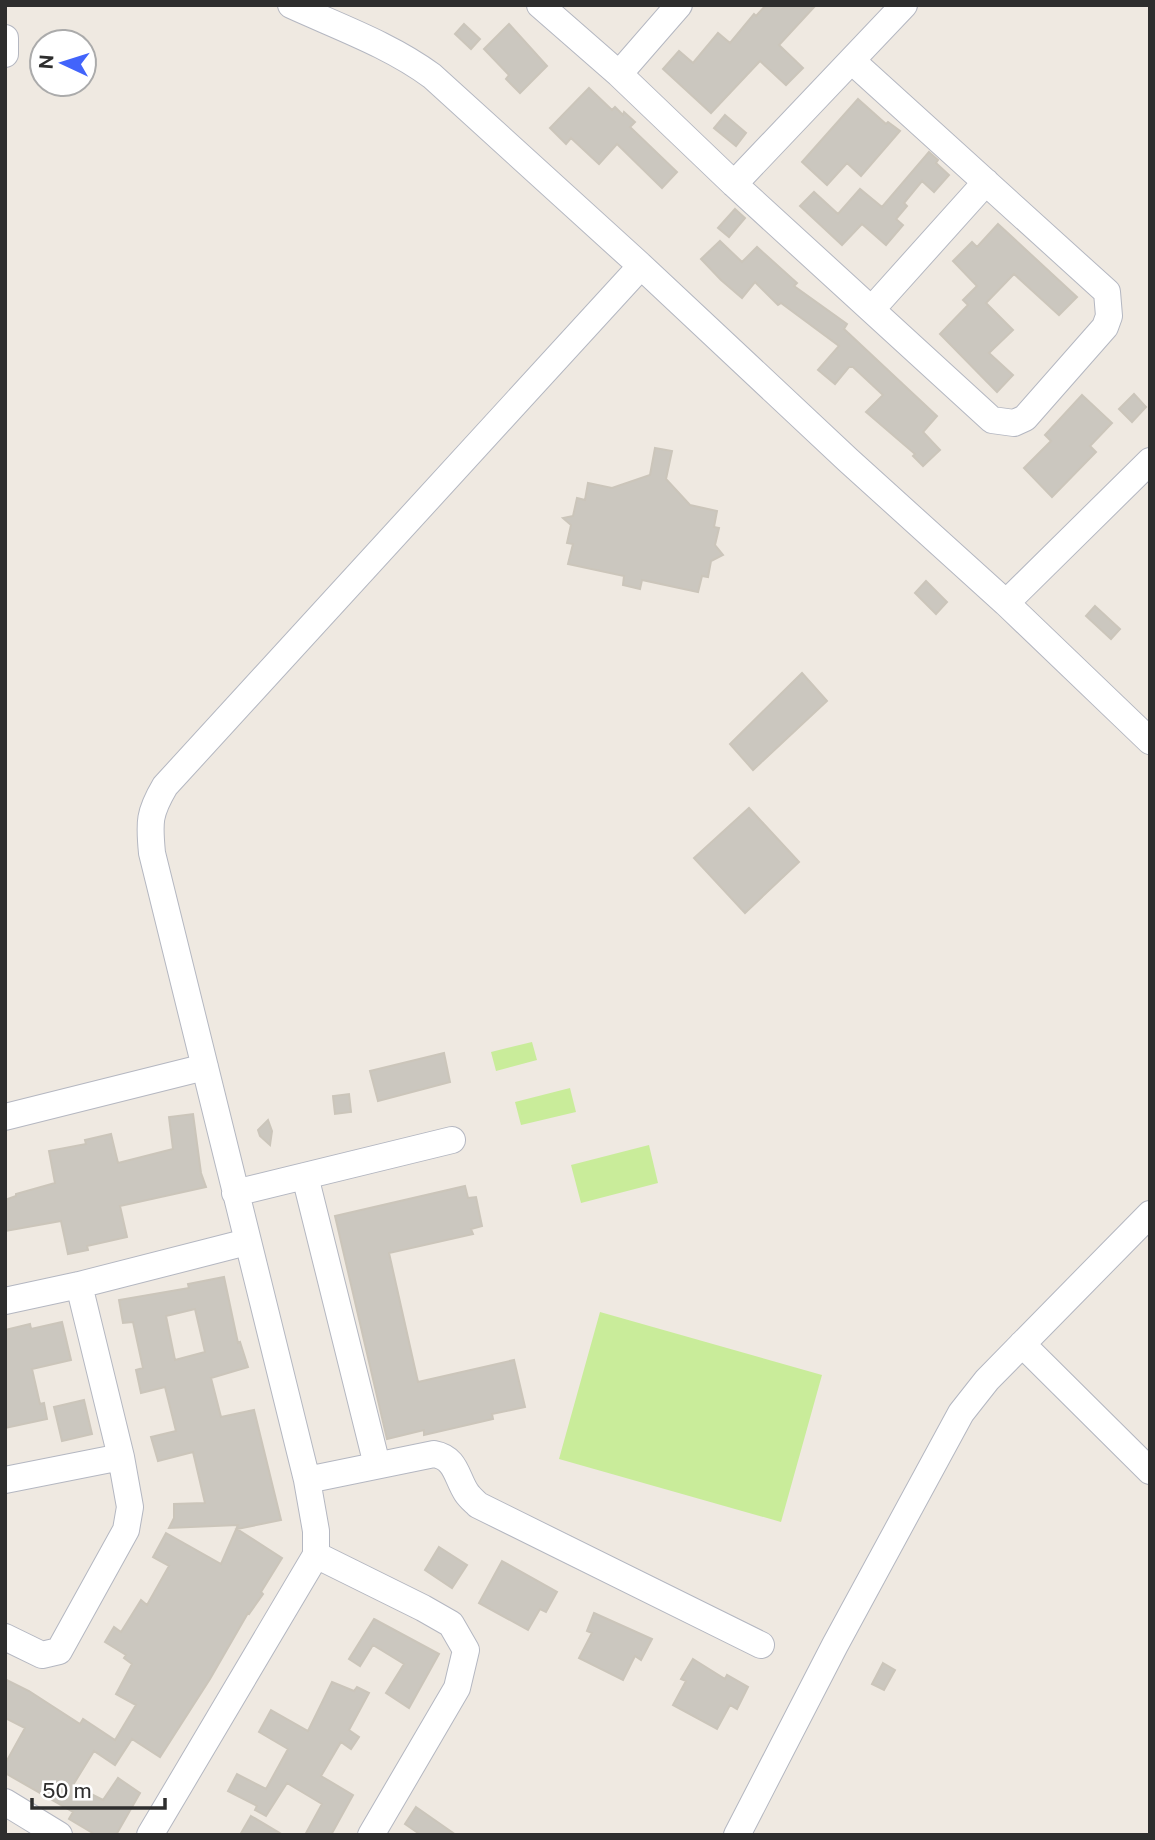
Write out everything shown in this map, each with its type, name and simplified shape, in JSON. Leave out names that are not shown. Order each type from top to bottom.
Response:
[{"type":"street","points":[[291,5],[385,48],[424,70],[1006,603],[1150,741]]},
{"type":"street","points":[[540,5],[619,74],[734,184],[992,420],[1014,423],[1025,418],[1105,327],[1109,316],[1107,292],[852,61]]},
{"type":"street","points":[[619,74],[679,5]]},
{"type":"street","points":[[734,184],[904,5]]},
{"type":"street","points":[[5,38],[5,54]]},
{"type":"street","points":[[872,309],[986,182]]},
{"type":"street","points":[[150,1835],[316,1555],[316,1531],[307,1480],[152,853],[152,808],[174,775],[641,266]]},
{"type":"street","points":[[1006,603],[1150,461]]},
{"type":"street","points":[[5,1117],[205,1067]]},
{"type":"street","points":[[235,1193],[452,1140]]},
{"type":"street","points":[[305,1176],[377,1465]]},
{"type":"street","points":[[737,1835],[835,1644],[961,1413],[987,1380],[1150,1214]]},
{"type":"street","points":[[5,1301],[247,1242]]},
{"type":"street","points":[[5,1637],[41,1656],[59,1651],[126,1530],[130,1507],[121,1457],[79,1285]]},
{"type":"street","points":[[1022,1344],[1150,1471]]},
{"type":"street","points":[[307,1480],[434,1454],[441,1456],[456,1468],[467,1494],[478,1505],[761,1644]]},
{"type":"street","points":[[5,1480],[121,1457]]},
{"type":"street","points":[[316,1555],[451,1624],[466,1650],[457,1688],[371,1835]]},
{"type":"street","points":[[5,1802],[59,1835]]},
{"type":"green space","points":[[532,1042],[537,1060],[496,1071],[491,1052]]},
{"type":"green space","points":[[570,1088],[576,1112],[521,1125],[515,1102]]},
{"type":"green space","points":[[649,1145],[658,1183],[581,1203],[571,1165]]},
{"type":"green space","points":[[600,1312],[822,1375],[781,1522],[559,1459]]},
{"type":"building","points":[[766,5],[816,5],[779,45],[803,68],[786,85],[760,61],[711,113],[663,69],[679,51],[693,63],[718,33],[730,43],[754,14],[756,16]]},
{"type":"building","points":[[464,24],[480,39],[471,49],[455,34]]},
{"type":"building","points":[[509,24],[547,66],[520,93],[506,79],[509,75],[484,49]]},
{"type":"building","points":[[589,88],[612,110],[615,107],[635,122],[630,127],[677,172],[662,188],[617,144],[599,164],[571,138],[566,144],[550,128]]},
{"type":"building","points":[[858,99],[886,124],[888,122],[900,131],[861,176],[847,163],[827,185],[802,162]]},
{"type":"building","points":[[725,115],[746,133],[736,146],[714,128]]},
{"type":"building","points":[[929,152],[949,175],[934,192],[922,181],[904,203],[907,206],[896,219],[903,225],[886,245],[862,224],[842,245],[800,206],[814,192],[838,214],[860,189],[882,207]]},
{"type":"building","points":[[735,209],[745,218],[729,237],[718,228]]},
{"type":"building","points":[[998,224],[1077,297],[1059,315],[1014,274],[986,303],[1013,330],[989,353],[1013,375],[997,392],[940,334],[968,305],[963,300],[977,286],[953,261],[972,242],[977,247]]},
{"type":"building","points":[[720,241],[742,262],[757,247],[797,283],[794,286],[847,324],[844,329],[937,416],[923,432],[940,450],[923,466],[913,456],[915,454],[866,412],[883,395],[853,367],[849,367],[835,384],[818,370],[839,346],[781,303],[778,305],[755,282],[742,298],[721,280],[701,259]]},
{"type":"building","points":[[1134,394],[1146,407],[1132,422],[1119,409]]},
{"type":"building","points":[[1082,395],[1112,423],[1090,446],[1096,452],[1052,497],[1024,468],[1051,441],[1045,435]]},
{"type":"building","points":[[655,448],[672,451],[666,479],[690,505],[717,511],[714,527],[719,528],[715,545],[723,555],[711,561],[708,577],[702,576],[698,592],[642,580],[640,589],[623,585],[624,576],[568,564],[573,544],[567,543],[571,525],[563,518],[573,516],[577,498],[585,500],[588,483],[612,488],[650,475]]},
{"type":"building","points":[[926,581],[947,602],[936,614],[915,593]]},
{"type":"building","points":[[1095,606],[1120,629],[1111,639],[1086,616]]},
{"type":"building","points":[[802,673],[827,701],[753,770],[730,744]]},
{"type":"building","points":[[749,808],[799,862],[745,913],[694,858]]},
{"type":"building","points":[[444,1053],[450,1082],[378,1101],[370,1071]]},
{"type":"building","points":[[349,1094],[351,1112],[335,1114],[333,1096]]},
{"type":"building","points":[[193,1114],[201,1173],[206,1187],[120,1206],[127,1237],[87,1246],[88,1250],[68,1254],[61,1221],[5,1231],[5,1200],[16,1194],[55,1183],[49,1151],[86,1144],[85,1140],[111,1134],[118,1163],[173,1149],[169,1117]]},
{"type":"building","points":[[268,1120],[272,1131],[270,1145],[260,1136],[258,1130]]},
{"type":"building","points":[[465,1186],[468,1198],[476,1197],[482,1226],[471,1229],[473,1234],[389,1253],[418,1382],[514,1360],[525,1407],[492,1414],[493,1419],[424,1435],[424,1430],[387,1439],[335,1216]]},
{"type":"building","points":[[224,1277],[238,1343],[240,1342],[248,1367],[211,1378],[221,1417],[254,1410],[281,1520],[237,1529],[282,1558],[261,1592],[263,1594],[248,1613],[160,1757],[132,1739],[115,1765],[94,1751],[73,1785],[103,1800],[118,1778],[140,1793],[116,1835],[96,1835],[69,1819],[73,1812],[5,1773],[5,1764],[25,1728],[5,1718],[5,1679],[80,1724],[83,1719],[115,1740],[136,1705],[116,1694],[132,1664],[124,1658],[126,1655],[105,1642],[114,1627],[121,1632],[141,1600],[147,1605],[169,1566],[153,1557],[166,1533],[221,1564],[238,1525],[169,1528],[174,1518],[174,1504],[205,1503],[193,1452],[158,1461],[151,1437],[176,1431],[165,1387],[141,1393],[136,1370],[143,1368],[133,1322],[123,1323],[119,1300],[189,1288],[188,1284]],"holes":[[[195,1309],[205,1352],[175,1360],[166,1316]]]},
{"type":"building","points":[[62,1322],[71,1360],[32,1369],[40,1404],[44,1403],[47,1419],[5,1428],[5,1330],[30,1324],[31,1329]]},
{"type":"building","points":[[84,1400],[92,1434],[62,1441],[54,1407]]},
{"type":"building","points":[[439,1547],[467,1565],[452,1588],[425,1570]]},
{"type":"building","points":[[502,1561],[557,1592],[546,1612],[540,1609],[528,1630],[479,1603]]},
{"type":"building","points":[[594,1613],[652,1639],[641,1660],[635,1656],[623,1680],[579,1658],[592,1633],[587,1631]]},
{"type":"building","points":[[374,1619],[439,1654],[409,1708],[386,1693],[404,1664],[373,1645],[360,1666],[349,1659]]},
{"type":"building","points":[[693,1659],[725,1679],[727,1675],[748,1687],[737,1709],[730,1705],[717,1729],[673,1705],[686,1681],[681,1679]]},
{"type":"building","points":[[883,1663],[895,1670],[884,1690],[872,1684]]},
{"type":"building","points":[[332,1682],[354,1691],[357,1687],[369,1693],[349,1730],[359,1737],[351,1749],[341,1742],[321,1776],[353,1795],[331,1835],[305,1835],[322,1804],[287,1783],[266,1816],[255,1810],[257,1806],[228,1791],[237,1774],[266,1789],[288,1749],[259,1732],[271,1710],[308,1731]]},
{"type":"building","points":[[416,1807],[456,1835],[421,1835],[405,1824]]},
{"type":"building","points":[[251,1816],[283,1835],[240,1835]]}]
